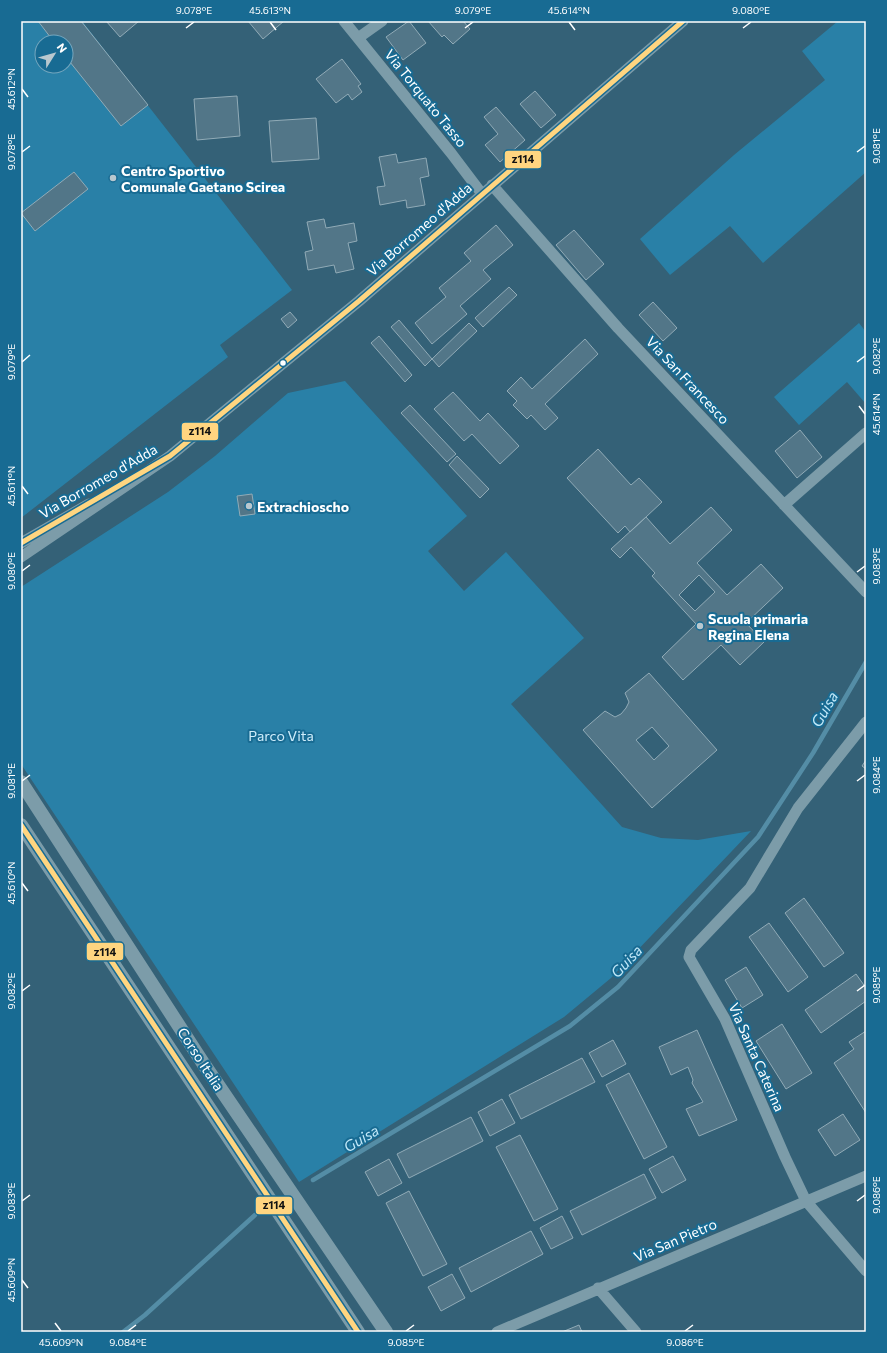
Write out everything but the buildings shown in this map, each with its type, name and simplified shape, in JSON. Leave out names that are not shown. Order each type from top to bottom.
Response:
[{"type":"street","name":"Via Torquato Tasso","points":[[344,21],[456,158],[482,194]]},
{"type":"street","points":[[358,38],[382,21]]},
{"type":"street","name":"Via Borromeo d'Adda","points":[[21,557],[170,456],[358,301],[683,21]]},
{"type":"street","name":"Via San Francesco","points":[[492,185],[618,328],[866,592]]},
{"type":"street","points":[[784,505],[866,433]]},
{"type":"street","name":"Via Borromeo d'Adda","points":[[21,543],[170,456]]},
{"type":"street","name":"Via Santa Caterina","points":[[866,722],[798,808],[750,888],[691,950],[689,957],[690,962],[726,1019],[785,1157],[806,1201],[866,1271]]},
{"type":"street","name":"Corso Italia","points":[[21,782],[203,1063],[386,1332]]},
{"type":"street","name":"Corso Italia","points":[[21,825],[358,1332]]},
{"type":"street","name":"Via San Pietro","points":[[497,1332],[866,1176]]},
{"type":"street","points":[[598,1288],[636,1332]]},
{"type":"green space","name":"Centro Sportivo Comunale Gaetano Scirea","points":[[21,21],[82,21],[292,290],[220,345],[228,357],[21,518]]},
{"type":"green space","points":[[838,21],[866,21],[866,172],[763,263],[730,226],[670,275],[640,239],[734,155],[825,80],[802,51]]},
{"type":"green space","points":[[859,323],[866,332],[866,404],[847,382],[799,425],[774,397]]},
{"type":"green space","name":"Parco Vita","points":[[345,381],[467,516],[428,551],[464,591],[506,552],[584,638],[511,704],[622,827],[661,838],[698,840],[751,831],[611,978],[564,1017],[299,1182],[21,764],[21,587],[168,492],[215,456],[288,393]]},
{"type":"waterway","name":"Guisa","points":[[313,1180],[570,1026],[618,987],[758,837],[813,753],[866,662]]},
{"type":"waterway","name":"Guisa","points":[[123,1332],[145,1315],[255,1215]]},
{"type":"transit line","name":"z114","points":[[21,543],[170,456],[359,301],[683,21]]},
{"type":"transit line","name":"z114","points":[[21,825],[358,1332]]},
{"type":"place","name":"Centro Sportivo Comunale Gaetano Scirea","points":[[113,178]]},
{"type":"place","name":"Extrachioscho","points":[[249,506]]},
{"type":"place","name":"Scuola primaria Regina Elena","points":[[700,626]]}]
